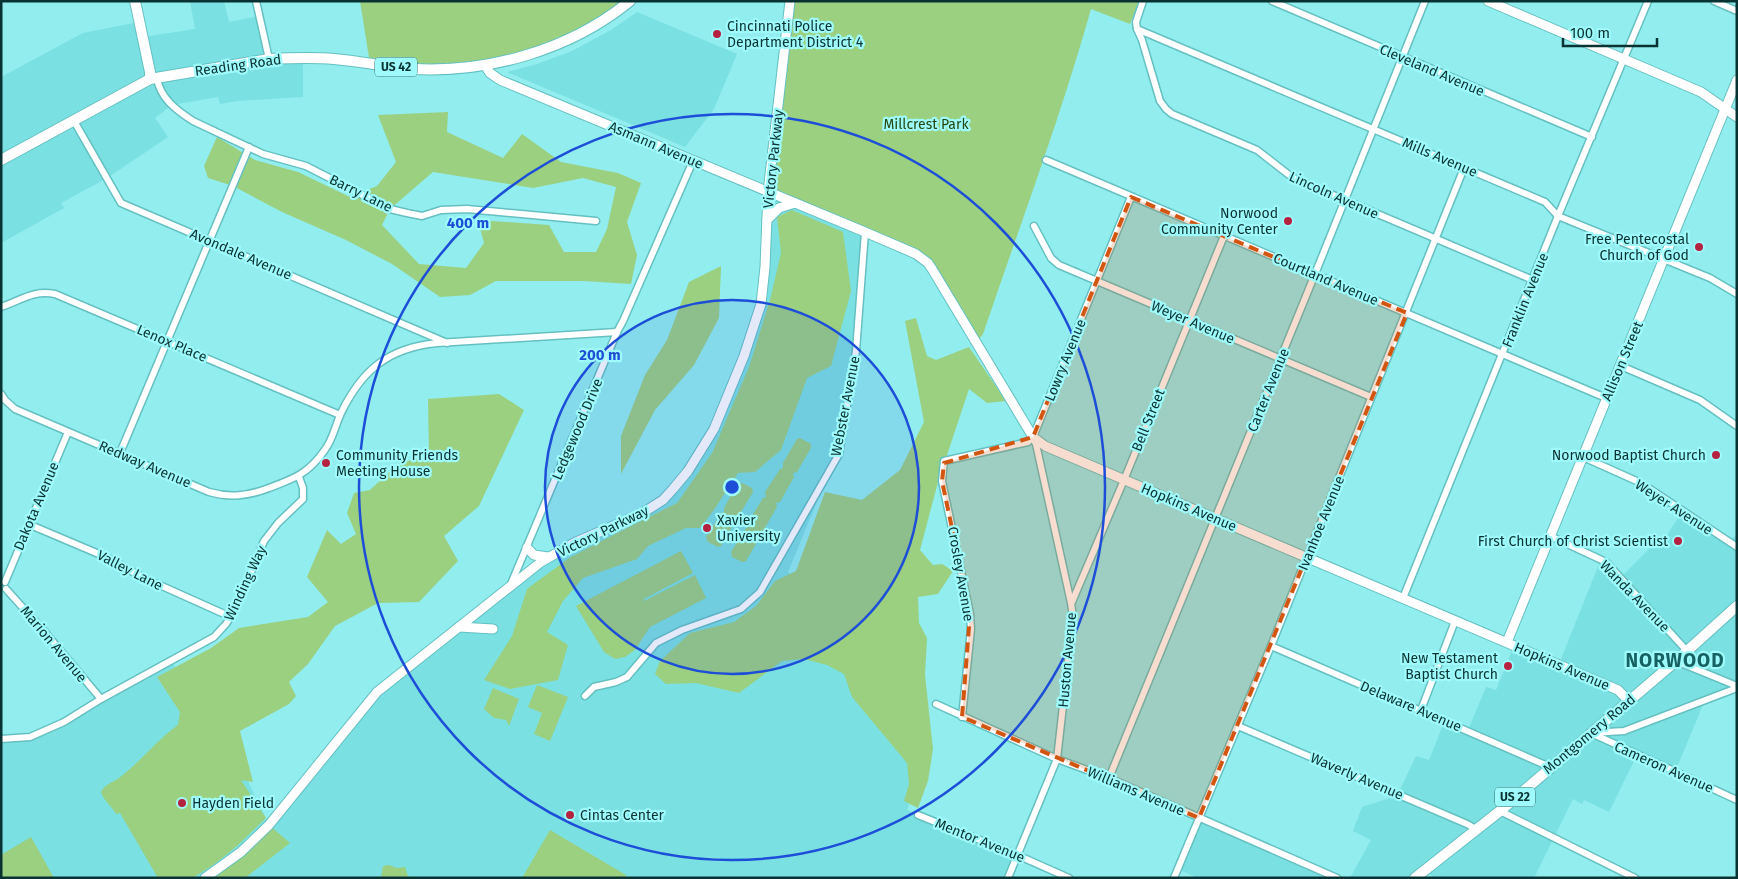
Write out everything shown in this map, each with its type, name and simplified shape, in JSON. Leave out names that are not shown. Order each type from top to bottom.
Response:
[{"type":"main road","points":[[135,1],[150,72],[153,78]]},
{"type":"main road","name":"Reading Road","points":[[1,160],[153,78],[269,59],[335,59],[414,69],[466,68],[485,65],[557,45],[606,19],[630,1]]},
{"type":"main road","name":"Montgomery Road","points":[[1415,878],[1500,811],[1687,652],[1737,606]]},
{"type":"street","points":[[256,1],[269,59]]},
{"type":"street","name":"Victory Parkway","points":[[205,878],[241,852],[269,825],[377,692],[548,557],[576,542],[647,511],[663,500],[688,471],[714,429],[744,356],[756,321],[764,287],[768,192],[790,1]]},
{"type":"street","points":[[1137,29],[1136,22],[1143,1]]},
{"type":"street","name":"Cleveland Avenue","points":[[1272,1],[1592,137]]},
{"type":"street","name":"Carter Avenue","points":[[1109,778],[1425,1]]},
{"type":"street","points":[[1488,1],[1701,92],[1737,117]]},
{"type":"street","name":"Franklin Avenue","points":[[1403,598],[1558,216],[1648,1]]},
{"type":"street","points":[[1714,1],[1737,11]]},
{"type":"street","name":"Mills Avenue","points":[[1137,29],[1545,202],[1558,216],[1710,278],[1737,294]]},
{"type":"street","name":"Lincoln Avenue","points":[[1137,29],[1160,100],[1172,114],[1257,150],[1293,178],[1533,280]]},
{"type":"street","name":"Asmann Avenue","points":[[485,65],[490,73],[500,80],[832,218]]},
{"type":"street","name":"Barry Lane","points":[[153,78],[166,99],[183,115],[273,158],[284,159],[306,166],[390,209],[422,216],[441,210],[467,209],[596,221]]},
{"type":"street","name":"Allison Street","points":[[1507,642],[1737,80]]},
{"type":"street","name":"Avondale Avenue","points":[[74,121],[121,203],[448,343]]},
{"type":"street","points":[[120,454],[249,147]]},
{"type":"street","name":"Courtland Avenue","points":[[1046,160],[1606,398]]},
{"type":"street","name":"Ledgewood Drive","points":[[510,587],[617,332],[693,161]]},
{"type":"street","name":"Ivanhoe Avenue","points":[[1174,878],[1307,558],[1464,168]]},
{"type":"street","name":"Lowry Avenue","points":[[1033,438],[1132,197]]},
{"type":"street","points":[[767,220],[779,208],[795,203]]},
{"type":"street","name":"Hopkins Avenue","points":[[832,218],[916,254],[928,263],[1033,438],[1045,446],[1618,690],[1629,701]]},
{"type":"street","name":"Weyer Avenue","points":[[1034,226],[1050,258],[1055,263],[1371,397]]},
{"type":"street","name":"Webster Avenue","points":[[585,696],[594,687],[616,682],[627,677],[656,643],[682,630],[741,609],[760,592],[839,454],[856,351],[865,232]]},
{"type":"street","name":"Bell Street","points":[[1071,603],[1124,480],[1224,236]]},
{"type":"street","name":"Lenox Place","points":[[1,308],[30,294],[55,294],[340,415]]},
{"type":"street","points":[[299,477],[325,451],[340,415],[355,387],[382,361],[403,350],[431,344],[617,332]]},
{"type":"street","points":[[1620,366],[1700,400],[1737,426]]},
{"type":"street","name":"Redway Avenue","points":[[1,394],[15,409],[209,492],[229,496],[246,495],[299,477]]},
{"type":"street","name":"Dakota Avenue","points":[[3,585],[68,432]]},
{"type":"street","name":"Crosley Avenue","points":[[962,717],[970,614],[942,481],[944,462],[1028,442],[1033,438]]},
{"type":"street","name":"Huston Avenue","points":[[1008,878],[1057,759],[1072,617],[1071,603],[1036,444],[1033,438]]},
{"type":"street","name":"Weyer Avenue","points":[[1583,457],[1641,483],[1737,547]]},
{"type":"street","name":"Winding Way","points":[[1,739],[20,738],[44,732],[202,644],[220,631],[231,617],[264,541],[278,523],[303,499],[304,488],[299,477]]},
{"type":"street","name":"Valley Lane","points":[[28,524],[106,556],[144,578],[231,617]]},
{"type":"street","name":"Wanda Avenue","points":[[1550,536],[1606,562],[1687,652]]},
{"type":"street","points":[[527,548],[534,555],[548,557]]},
{"type":"street","name":"Marion Avenue","points":[[3,585],[101,699]]},
{"type":"street","points":[[1421,710],[1455,621]]},
{"type":"street","points":[[459,627],[493,629]]},
{"type":"street","name":"Delaware Avenue","points":[[1271,646],[1550,767]]},
{"type":"street","points":[[1676,661],[1737,687]]},
{"type":"street","points":[[1591,733],[1624,731],[1737,687]]},
{"type":"street","name":"Williams Avenue","points":[[936,704],[1057,759],[1109,778],[1337,878]]},
{"type":"street","name":"Waverly Avenue","points":[[1238,726],[1476,829]]},
{"type":"street","name":"Cameron Avenue","points":[[1591,733],[1737,800]]},
{"type":"street","points":[[1500,811],[1635,878]]},
{"type":"street","name":"Mentor Avenue","points":[[918,815],[1069,878]]},
{"type":"highlighted area","points":[[1131,197],[1407,313],[1199,818],[962,717],[970,614],[942,481],[944,463],[1033,437]]},
{"type":"shaded area","points":[[190,1],[224,1],[229,22],[259,16],[269,59],[303,58],[303,97],[237,101],[220,104],[218,97],[172,105],[155,118],[168,137],[107,178],[61,203],[64,208],[1,243],[1,77],[83,33],[139,22],[143,37],[195,29]]},
{"type":"shaded area","points":[[637,12],[737,54],[714,109],[685,147],[507,72],[537,64],[572,51],[611,30]]},
{"type":"shaded area","name":"Xavier University","points":[[768,192],[865,232],[861,289],[845,425],[831,468],[788,572],[920,712],[916,785],[907,810],[1017,855],[1008,878],[1,878],[1,739],[30,737],[171,661],[233,750],[269,825],[363,708],[525,574],[663,499],[714,429],[756,321]]},
{"type":"shaded area","points":[[1683,510],[1729,542],[1737,534],[1737,688],[1705,700],[1675,772],[1637,755],[1609,812],[1584,800],[1582,804],[1573,799],[1534,878],[1436,878],[1424,871],[1415,878],[1350,878],[1371,840],[1353,831],[1362,807],[1400,795],[1398,794],[1416,756],[1429,760],[1445,720],[1468,730],[1486,687],[1496,690],[1514,645],[1559,664],[1601,559],[1620,578],[1653,545],[1660,546]]},
{"type":"shaded area","points":[[1199,818],[1337,878],[1198,878],[1178,869]]},
{"type":"green space","points":[[360,1],[630,1],[592,27],[485,65],[370,64]]},
{"type":"green space","name":"Millcrest Park","points":[[790,1],[1139,1],[1130,24],[1091,9],[1039,172],[983,334],[976,343],[928,263],[768,192]]},
{"type":"green space","points":[[448,112],[447,132],[503,158],[522,134],[561,162],[618,173],[641,183],[627,222],[637,255],[631,284],[584,281],[496,281],[470,295],[440,297],[392,264],[346,240],[282,212],[233,186],[208,178],[204,166],[217,137],[255,160],[298,172],[350,197],[377,186],[396,162],[378,115]],"holes":[[[433,172],[533,188],[583,178],[616,187],[607,229],[596,252],[564,252],[549,225],[478,220],[484,243],[466,268],[419,264],[382,225],[390,209]]]},
{"type":"green space","points":[[792,210],[843,232],[851,291],[831,366],[807,378],[781,450],[755,472],[738,473],[700,528],[686,528],[648,546],[637,559],[583,578],[563,601],[547,632],[568,645],[558,680],[510,689],[484,680],[512,636],[527,589],[569,558],[677,503],[712,453],[749,367],[770,300],[781,253],[777,217]]},
{"type":"green space","points":[[721,266],[719,318],[694,365],[655,410],[621,474],[621,436],[645,375],[667,340],[689,282]]},
{"type":"green space","points":[[916,318],[927,356],[936,360],[969,347],[1006,401],[987,403],[969,389],[938,482],[920,550],[933,565],[942,564],[953,571],[938,594],[918,597],[919,623],[927,638],[925,675],[933,749],[928,781],[918,808],[904,801],[909,784],[907,763],[852,697],[844,674],[827,665],[804,659],[782,661],[739,693],[696,683],[666,684],[655,674],[660,661],[690,633],[734,622],[756,606],[775,581],[796,571],[825,492],[862,500],[900,470],[924,422],[905,321]]},
{"type":"green space","points":[[499,394],[524,410],[479,506],[444,536],[458,561],[419,602],[378,603],[335,626],[308,664],[289,682],[296,696],[289,704],[240,731],[253,782],[241,780],[266,818],[237,846],[193,878],[158,878],[120,813],[116,814],[103,798],[101,792],[106,786],[127,772],[178,725],[180,712],[157,677],[211,648],[239,628],[308,617],[328,602],[307,577],[327,530],[341,544],[356,534],[347,513],[354,493],[370,490],[398,464],[429,455],[428,399]]},
{"type":"green space","points":[[800,438],[811,444],[811,448],[797,472],[793,473],[794,477],[780,502],[776,503],[777,507],[763,531],[759,533],[760,537],[746,561],[742,562],[732,557],[731,552],[746,528],[749,527],[748,522],[763,498],[766,497],[765,492],[780,469],[783,468],[783,463],[797,439]]},
{"type":"green space","points":[[742,483],[752,488],[753,492],[738,517],[734,518],[735,522],[721,546],[718,547],[708,542],[706,537],[721,513],[724,512],[724,508],[737,484]]},
{"type":"green space","points":[[681,551],[693,573],[644,599],[644,601],[695,575],[706,598],[650,627],[635,650],[625,657],[615,659],[604,652],[576,606]]},
{"type":"green space","points":[[537,685],[568,697],[550,741],[534,734],[542,713],[528,707]]},
{"type":"green space","points":[[493,688],[519,699],[509,726],[506,720],[494,718],[484,709]]},
{"type":"green space","points":[[269,825],[290,843],[245,878],[205,878]]},
{"type":"green space","points":[[550,830],[626,875],[625,878],[522,878]]},
{"type":"green space","points":[[31,837],[54,878],[1,878],[1,855]]},
{"type":"green space","points":[[389,865],[397,868],[405,867],[408,876],[411,878],[381,878],[383,866]]},
{"type":"place","name":"Cincinnati Police Department District 4","points":[[717,34]]},
{"type":"place","name":"Norwood Community Center","points":[[1288,221]]},
{"type":"place","name":"Free Pentecostal Church of God","points":[[1699,247]]},
{"type":"place","name":"Norwood Baptist Church","points":[[1716,455]]},
{"type":"place","name":"Community Friends Meeting House","points":[[326,463]]},
{"type":"place","name":"Xavier University","points":[[707,528]]},
{"type":"place","name":"First Church of Christ Scientist","points":[[1678,541]]},
{"type":"place","name":"New Testament Baptist Church","points":[[1508,666]]},
{"type":"place","name":"Hayden Field","points":[[182,803]]},
{"type":"place","name":"Cintas Center","points":[[570,815]]},
{"type":"district","name":"NORWOOD","points":[[1675,660]]}]
